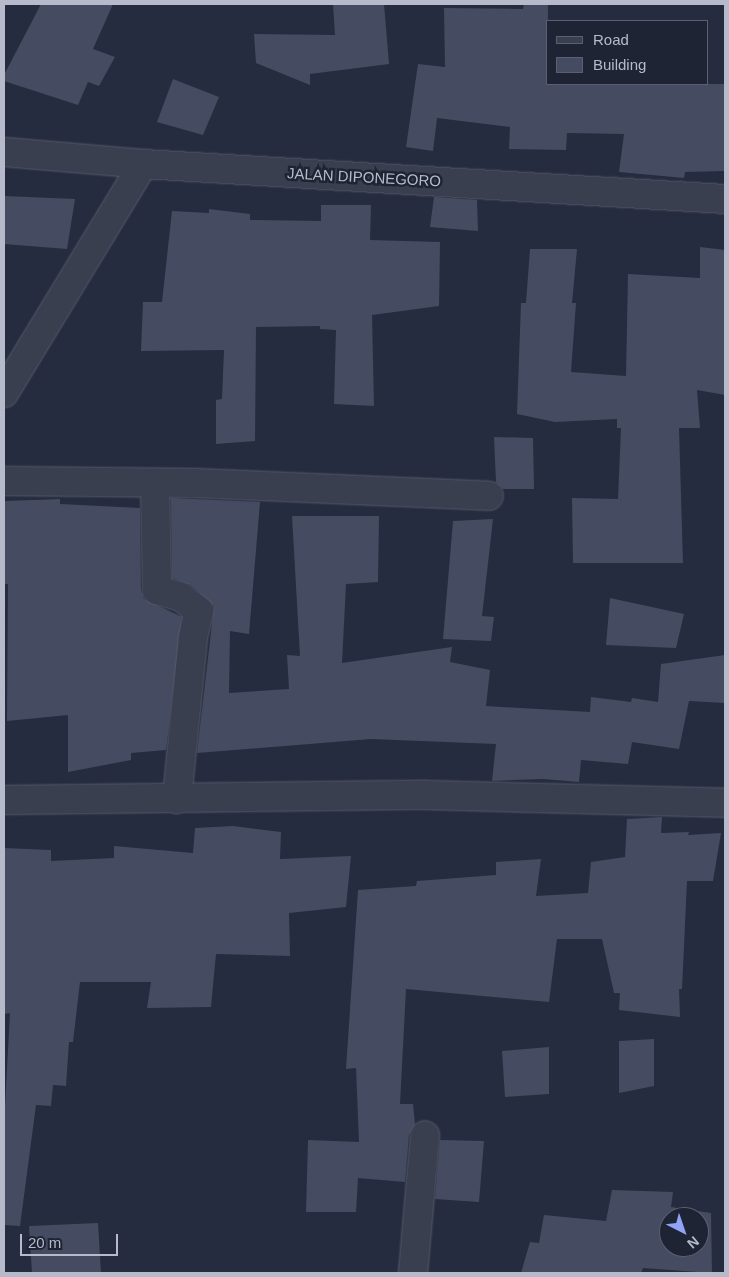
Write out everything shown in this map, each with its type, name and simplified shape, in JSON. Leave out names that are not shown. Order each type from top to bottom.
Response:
[{"type":"street","name":"JALAN DIPONEGORO","points":[[4,152],[143,164],[725,199]]},
{"type":"street","points":[[4,393],[143,164]]},
{"type":"street","points":[[4,481],[155,483],[489,496]]},
{"type":"street","points":[[155,483],[157,590],[180,597],[199,611],[193,638],[177,799]]},
{"type":"street","points":[[4,800],[426,795],[725,803]]},
{"type":"street","points":[[412,1273],[425,1136]]},
{"type":"building","points":[[41,4],[113,4],[93,49],[115,57],[99,86],[88,82],[78,105],[4,81],[4,75]]},
{"type":"building","points":[[333,4],[384,4],[389,64],[310,74],[310,85],[256,63],[254,34],[335,35]]},
{"type":"building","points":[[524,4],[548,4],[548,20],[546,20],[546,85],[725,84],[725,171],[685,172],[684,178],[619,172],[624,134],[567,133],[566,150],[509,149],[510,127],[437,118],[433,151],[406,147],[418,64],[445,67],[444,8],[523,9]]},
{"type":"building","points":[[173,79],[219,97],[203,135],[157,122]]},
{"type":"building","points":[[4,196],[75,199],[67,249],[4,244]]},
{"type":"building","points":[[434,197],[477,200],[478,231],[430,227]]},
{"type":"building","points":[[321,205],[371,205],[370,240],[440,242],[439,306],[372,315],[374,406],[334,404],[336,330],[320,329],[320,326],[256,327],[255,441],[216,444],[216,400],[222,399],[224,350],[141,351],[143,302],[162,302],[172,211],[209,213],[209,209],[250,214],[250,220],[321,221]]},
{"type":"building","points":[[700,247],[725,250],[725,395],[697,390],[700,428],[679,428],[683,563],[573,563],[572,498],[618,499],[621,428],[617,428],[617,419],[555,422],[517,414],[521,303],[526,303],[530,249],[577,249],[572,303],[576,303],[571,372],[626,376],[628,274],[700,278]]},
{"type":"building","points":[[494,437],[533,438],[534,489],[503,489],[496,482]]},
{"type":"building","points":[[171,498],[260,502],[249,634],[230,631],[229,693],[289,689],[287,655],[300,656],[292,516],[379,516],[378,582],[346,584],[342,663],[452,647],[450,662],[490,670],[486,706],[590,712],[591,697],[631,702],[632,698],[658,702],[661,664],[725,655],[725,703],[689,701],[679,749],[632,742],[628,764],[581,760],[579,782],[543,779],[492,781],[496,744],[371,739],[197,753],[214,606],[191,585],[172,578]]},
{"type":"building","points":[[60,499],[60,504],[140,508],[141,590],[144,599],[182,617],[166,750],[131,753],[131,760],[68,772],[68,715],[7,721],[8,584],[5,584],[4,501]]},
{"type":"building","points":[[493,519],[482,616],[494,617],[491,641],[443,639],[453,521]]},
{"type":"building","points":[[610,598],[684,614],[676,648],[606,645]]},
{"type":"building","points":[[662,817],[661,833],[689,832],[688,835],[721,833],[713,881],[687,881],[682,989],[679,989],[680,1017],[619,1010],[620,993],[614,993],[602,939],[557,939],[549,1002],[406,989],[400,1104],[413,1104],[415,1124],[409,1135],[405,1182],[358,1178],[356,1212],[306,1212],[308,1140],[359,1142],[356,1068],[346,1069],[358,890],[416,886],[417,881],[496,875],[496,862],[541,859],[536,896],[588,893],[591,862],[625,857],[627,819]]},
{"type":"building","points":[[233,826],[281,832],[280,859],[351,856],[346,907],[289,913],[290,956],[216,954],[211,1007],[147,1008],[151,982],[80,982],[73,1042],[69,1042],[66,1086],[53,1085],[51,1106],[36,1105],[20,1226],[4,1225],[4,1125],[10,1013],[4,1014],[4,848],[51,850],[51,861],[114,858],[114,846],[193,853],[195,828]]},
{"type":"building","points":[[654,1039],[654,1086],[619,1093],[619,1041]]},
{"type":"building","points":[[549,1047],[549,1094],[505,1097],[502,1051]]},
{"type":"building","points":[[440,1140],[484,1141],[479,1202],[435,1199]]},
{"type":"building","points":[[612,1190],[673,1192],[671,1207],[659,1207],[659,1257],[709,1257],[709,1213],[711,1213],[712,1273],[643,1268],[641,1273],[521,1273],[530,1242],[539,1243],[544,1215],[606,1221]]},
{"type":"building","points":[[98,1223],[101,1273],[32,1273],[29,1226]]}]
